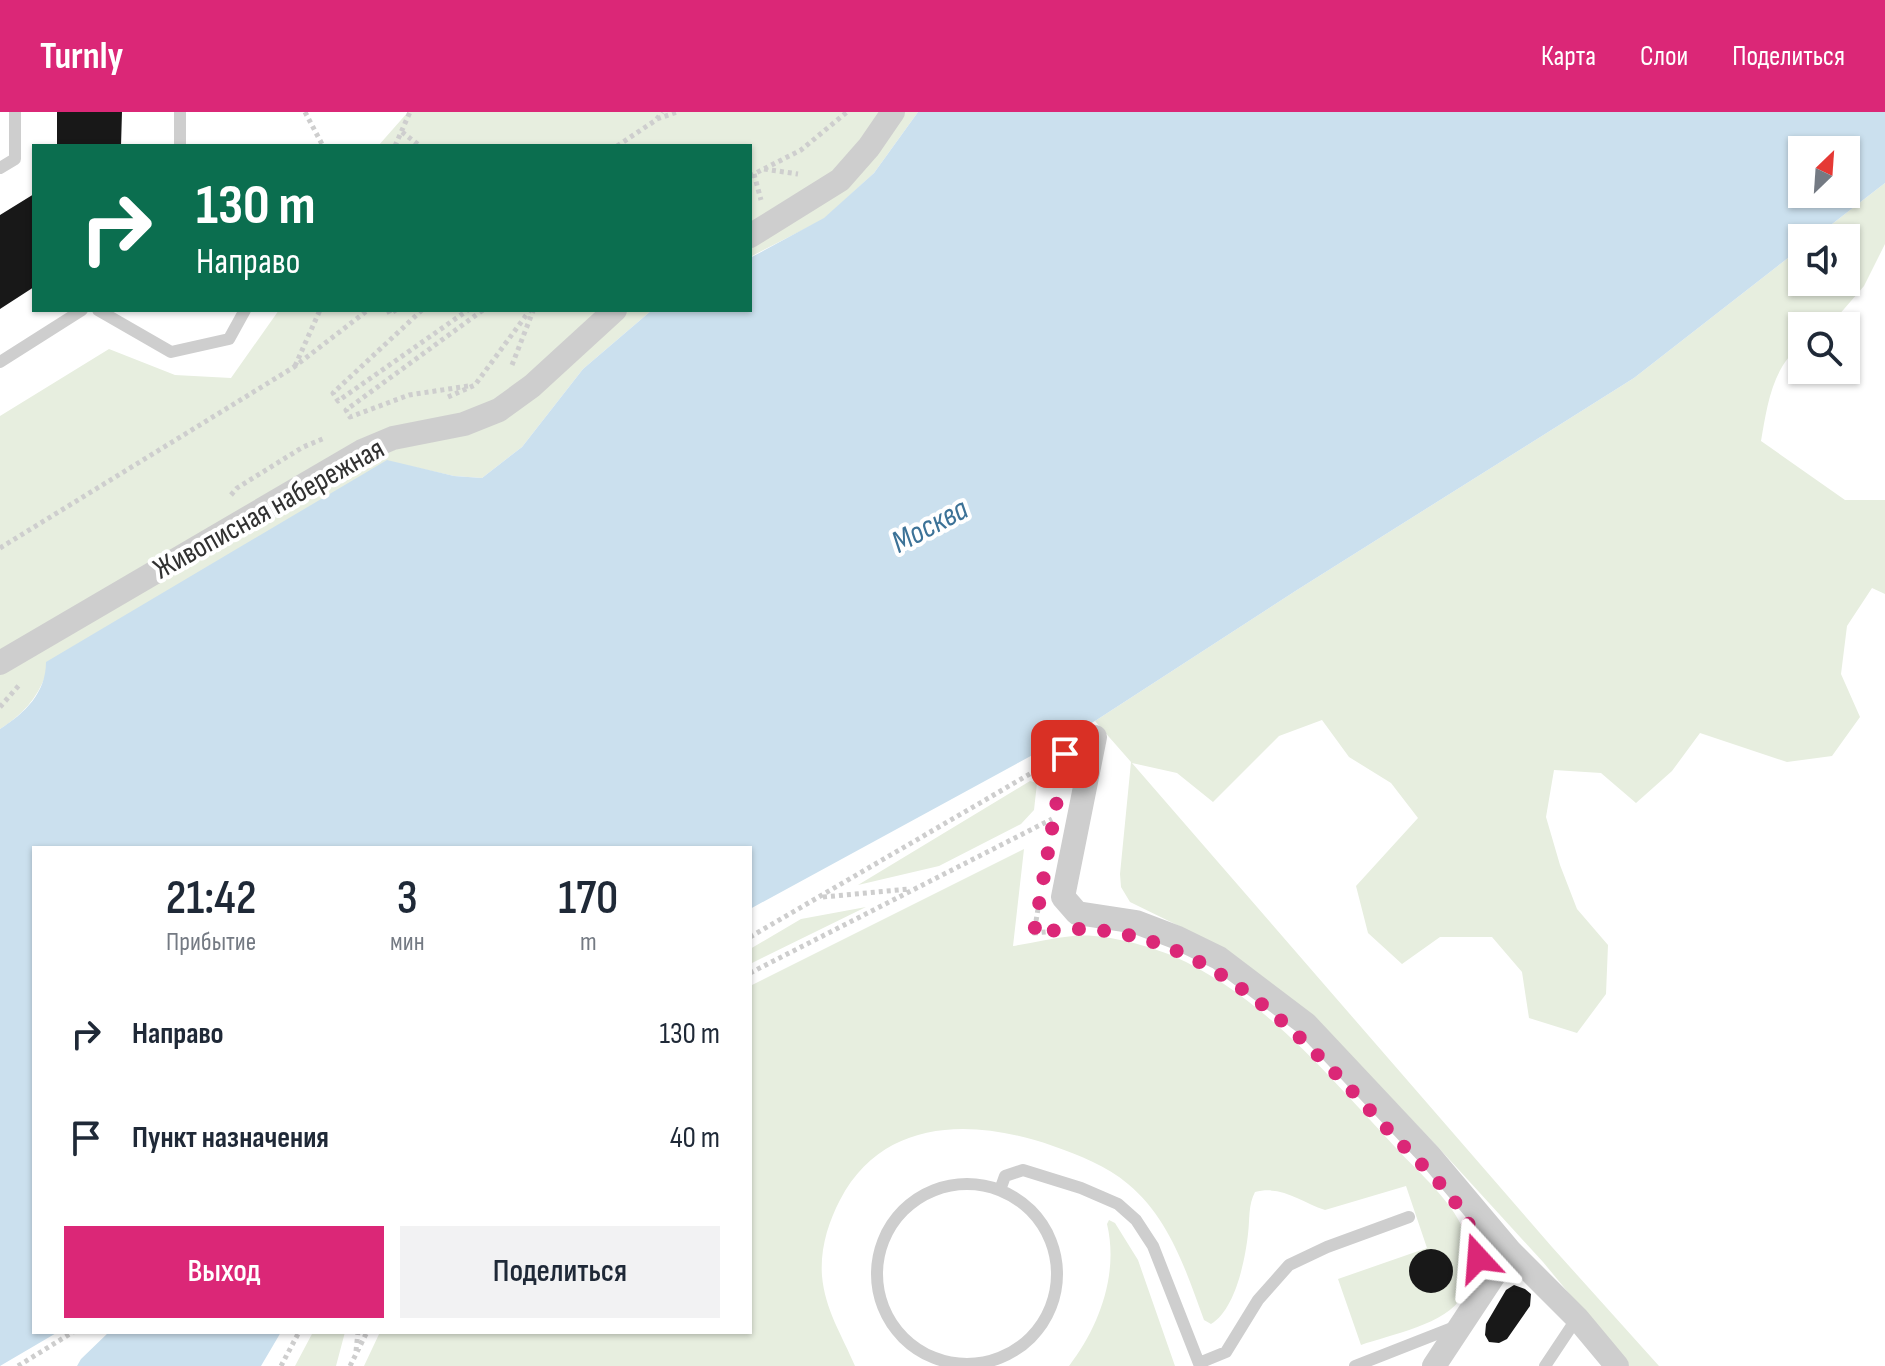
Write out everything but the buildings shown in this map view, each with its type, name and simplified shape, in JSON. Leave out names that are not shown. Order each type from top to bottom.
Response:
[{"type":"street","points":[[752,235],[840,180],[869,147],[893,112]]},
{"type":"street","name":"Живописная набережная","points":[[0,663],[362,451],[393,438],[464,424],[499,410],[532,386],[613,312]]},
{"type":"street","points":[[1095,737],[1063,897],[1077,913],[1136,922],[1219,958],[1306,1024],[1461,1191],[1510,1251],[1577,1318],[1617,1366]]},
{"type":"street","points":[[1434,1366],[1510,1251]]},
{"type":"lane","points":[[0,168],[15,159],[15,112]]},
{"type":"lane","points":[[180,112],[180,144]]},
{"type":"lane","points":[[0,362],[79,312]]},
{"type":"lane","points":[[101,312],[171,352],[229,339],[244,312]]},
{"type":"lane","points":[[1000,1190],[1005,1176],[1023,1170],[1081,1188],[1118,1204],[1136,1220],[1153,1246],[1200,1365],[1226,1352],[1258,1300],[1289,1265],[1327,1247],[1409,1217]]},
{"type":"lane","points":[[964,1183],[1000,1190],[1030,1209],[1050,1238],[1058,1272],[1052,1308],[1032,1338],[1003,1358],[968,1366],[932,1363],[902,1339],[883,1311],[875,1276],[882,1241],[901,1211],[930,1190],[964,1183]]},
{"type":"lane","points":[[1545,1366],[1577,1318]]},
{"type":"lane","points":[[1355,1366],[1459,1325]]},
{"type":"path","points":[[305,112],[322,144]]},
{"type":"path","points":[[396,144],[410,112]]},
{"type":"path","points":[[656,120],[662,112]]},
{"type":"path","points":[[620,144],[656,120],[677,112]]},
{"type":"path","points":[[752,175],[801,150],[847,112]]},
{"type":"path","points":[[401,132],[417,144]]},
{"type":"path","points":[[294,367],[319,312]]},
{"type":"path","points":[[0,548],[294,367],[365,312]]},
{"type":"path","points":[[420,312],[333,393],[338,401],[465,312]]},
{"type":"path","points":[[475,385],[409,395],[350,417],[346,410],[480,312]]},
{"type":"path","points":[[499,410],[513,361],[532,312]]},
{"type":"path","points":[[752,936],[1065,754],[1063,767]]},
{"type":"path","points":[[1051,833],[1056,806]]},
{"type":"path","points":[[752,972],[1054,819]]},
{"type":"path","points":[[818,898],[914,889]]},
{"type":"path","points":[[1039,904],[1034,933],[1062,930]]},
{"type":"path","points":[[18,1366],[70,1334]]},
{"type":"path","points":[[281,1366],[298,1334]]},
{"type":"path","points":[[356,1354],[358,1334]]},
{"type":"path","points":[[350,1366],[366,1334]]},
{"type":"green space","points":[[408,112],[918,112],[874,173],[824,219],[752,256],[752,144],[380,144]]},
{"type":"green space","points":[[1885,183],[1885,244],[1860,291],[1860,224],[1832,224],[1853,208],[1860,208],[1860,202]]},
{"type":"green space","points":[[1788,258],[1788,296],[1855,296],[1841,312],[1788,312],[1788,359],[1772,388],[1761,441],[1845,500],[1885,500],[1885,594],[1872,588],[1847,626],[1841,674],[1860,717],[1832,756],[1787,762],[1700,733],[1672,771],[1636,803],[1601,773],[1554,770],[1546,817],[1560,865],[1577,909],[1608,945],[1606,994],[1577,1033],[1529,1018],[1522,972],[1492,937],[1440,937],[1402,964],[1368,933],[1356,886],[1418,818],[1391,783],[1349,757],[1322,720],[1279,736],[1213,802],[1177,773],[1132,763],[1659,1366],[1629,1366],[1543,1262],[1312,1015],[1224,948],[1130,902],[1121,887],[1120,874],[1131,762],[1095,721],[1634,378]]},
{"type":"green space","points":[[278,312],[650,312],[583,369],[522,447],[482,478],[454,476],[387,461],[46,674],[28,706],[0,729],[0,416],[109,349],[175,375],[231,378]]},
{"type":"green space","points":[[1030,781],[1037,783],[1034,810],[1021,824],[939,866],[858,885]]},
{"type":"green space","points":[[1024,849],[1013,946],[1066,937],[1111,938],[1173,956],[1237,993],[1294,1040],[1436,1190],[1454,1213],[1467,1238],[1471,1260],[1468,1282],[1455,1306],[1444,1314],[1361,1345],[1338,1279],[1427,1248],[1406,1186],[1325,1210],[1283,1193],[1265,1190],[1255,1192],[1251,1202],[1248,1234],[1237,1284],[1226,1308],[1211,1324],[1204,1320],[1166,1229],[1143,1198],[1120,1178],[1083,1157],[1024,1137],[963,1129],[934,1131],[906,1139],[881,1152],[859,1172],[840,1200],[829,1227],[822,1266],[824,1288],[830,1311],[855,1366],[364,1366],[379,1334],[752,1334],[752,985]]},
{"type":"green space","points":[[866,907],[752,963],[752,948],[801,919]]},
{"type":"green space","points":[[1109,1220],[1115,1223],[1138,1260],[1175,1366],[1069,1366],[1089,1334],[1104,1299],[1110,1262]]},
{"type":"green space","points":[[312,1334],[344,1334],[336,1366],[295,1366]]},
{"type":"water","name":"Москва","points":[[918,112],[1885,112],[1885,183],[1860,202],[1860,136],[1788,136],[1788,208],[1853,208],[1832,224],[1788,224],[1788,258],[1634,378],[1095,721],[752,908],[752,846],[32,846],[32,1334],[55,1334],[0,1366],[0,729],[18,716],[38,693],[46,662],[387,460],[454,476],[482,478],[522,447],[583,369],[650,312],[752,312],[752,257],[824,218],[874,173]]},
{"type":"water","points":[[107,1334],[280,1334],[261,1366],[77,1366]]},
{"type":"route","points":[[1065,754],[1034,933],[1076,929],[1131,935],[1194,959],[1253,996],[1299,1034],[1452,1198],[1473,1233],[1478,1258]]}]
